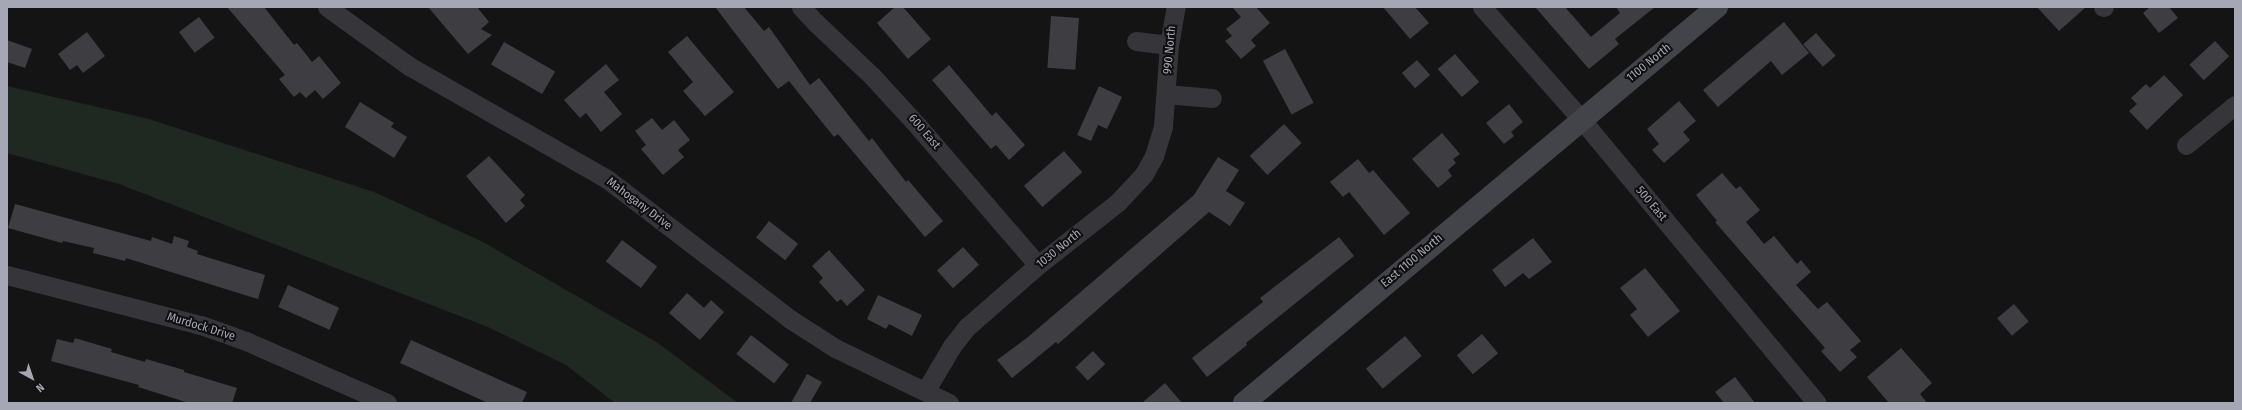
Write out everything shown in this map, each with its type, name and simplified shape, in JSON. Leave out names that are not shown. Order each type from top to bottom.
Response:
[{"type":"street","name":"Mahogany Drive","points":[[327,7],[409,66],[607,179],[790,319],[835,348],[878,371],[926,390],[949,403]]},
{"type":"street","name":"600 East","points":[[802,7],[907,114],[1038,265]]},
{"type":"street","name":"990 North","points":[[1166,94],[1169,45],[1176,7]]},
{"type":"street","name":"500 East","points":[[1482,7],[1581,119],[1816,403]]},
{"type":"street","name":"1100 North","points":[[1581,119],[1716,7]]},
{"type":"street","points":[[1136,41],[1169,45]]},
{"type":"street","name":"1030 North","points":[[926,390],[952,346],[967,327],[1038,265],[1118,202],[1144,174],[1160,139],[1166,94]]},
{"type":"street","points":[[1166,94],[1212,98]]},
{"type":"street","points":[[2186,145],[2235,105]]},
{"type":"street","name":"East 1100 North","points":[[1244,403],[1581,119]]},
{"type":"street","name":"Murdock Drive","points":[[7,275],[201,325],[246,341],[377,401]]},
{"type":"shaded area","points":[[7,86],[149,119],[374,192],[483,242],[658,343],[738,403],[615,403],[566,365],[488,327],[119,184],[7,153]]},
{"type":"building","points":[[227,7],[264,7],[294,45],[297,43],[312,62],[319,56],[341,83],[323,99],[315,90],[306,98],[300,92],[294,97],[279,79],[285,75]]},
{"type":"building","points":[[428,7],[477,7],[489,22],[481,29],[492,35],[468,54]]},
{"type":"building","points":[[715,7],[744,7],[764,31],[769,27],[810,85],[819,78],[869,141],[872,138],[906,182],[908,180],[943,221],[925,237],[838,134],[834,137],[789,81],[778,89]]},
{"type":"building","points":[[895,7],[903,7],[931,39],[908,59],[877,23]]},
{"type":"building","points":[[1232,7],[1256,7],[1270,23],[1251,40],[1256,46],[1241,59],[1225,41],[1232,36],[1226,29],[1241,17]]},
{"type":"building","points":[[1383,7],[1415,7],[1429,23],[1410,39]]},
{"type":"building","points":[[1535,7],[1565,7],[1591,37],[1620,13],[1616,7],[1655,7],[1615,39],[1619,44],[1589,69]]},
{"type":"building","points":[[2037,7],[2086,7],[2059,31]]},
{"type":"building","points":[[2150,7],[2169,7],[2178,18],[2159,33],[2143,13]]},
{"type":"building","points":[[1051,16],[1079,18],[1075,70],[1047,68]]},
{"type":"building","points":[[199,17],[215,38],[195,53],[179,32]]},
{"type":"building","points":[[1784,22],[1809,53],[1782,75],[1771,61],[1718,107],[1703,90]]},
{"type":"building","points":[[87,32],[105,56],[83,73],[77,65],[70,70],[58,54]]},
{"type":"building","points":[[1816,33],[1836,56],[1823,67],[1803,44]]},
{"type":"building","points":[[687,36],[734,92],[705,116],[683,91],[693,82],[668,52]]},
{"type":"building","points":[[7,40],[32,49],[25,68],[7,62]]},
{"type":"building","points":[[2215,41],[2229,56],[2204,80],[2189,65]]},
{"type":"building","points":[[504,42],[555,71],[542,94],[491,65]]},
{"type":"building","points":[[1285,49],[1314,103],[1292,115],[1263,61]]},
{"type":"building","points":[[1455,54],[1479,82],[1462,97],[1438,69]]},
{"type":"building","points":[[1417,60],[1430,75],[1415,88],[1402,73]]},
{"type":"building","points":[[606,64],[619,80],[604,92],[622,114],[601,132],[586,113],[580,118],[564,100]]},
{"type":"building","points":[[949,65],[992,116],[996,112],[1025,145],[1009,160],[996,145],[991,149],[932,80]]},
{"type":"building","points":[[2164,75],[2183,95],[2147,130],[2129,111],[2137,104],[2131,98],[2146,84],[2150,88]]},
{"type":"building","points":[[1099,86],[1122,97],[1107,129],[1098,125],[1091,141],[1077,135]]},
{"type":"building","points":[[1679,101],[1696,121],[1683,132],[1690,140],[1664,163],[1652,150],[1659,144],[1647,129]]},
{"type":"building","points":[[360,102],[394,123],[391,127],[407,137],[394,158],[345,127]]},
{"type":"building","points":[[1509,104],[1523,122],[1511,132],[1514,136],[1504,144],[1486,123]]},
{"type":"building","points":[[652,118],[662,130],[674,120],[690,140],[678,150],[684,157],[663,175],[641,149],[646,145],[635,131]]},
{"type":"building","points":[[1284,124],[1302,143],[1267,175],[1250,156]]},
{"type":"building","points":[[1442,133],[1460,154],[1453,159],[1456,163],[1448,170],[1452,176],[1438,188],[1412,159]]},
{"type":"building","points":[[1064,151],[1082,172],[1042,207],[1024,186]]},
{"type":"building","points":[[489,156],[525,195],[520,200],[525,206],[506,223],[466,176]]},
{"type":"building","points":[[1218,157],[1239,170],[1226,191],[1245,203],[1230,226],[1209,212],[1058,344],[1056,342],[1012,378],[997,360],[1028,337],[1194,195]]},
{"type":"building","points":[[1358,159],[1369,173],[1373,170],[1410,213],[1384,235],[1349,192],[1343,197],[1330,182]]},
{"type":"building","points":[[1722,173],[1736,189],[1740,186],[1760,210],[1746,222],[1764,244],[1774,236],[1797,264],[1801,260],[1811,272],[1796,285],[1818,309],[1827,302],[1861,341],[1850,350],[1857,357],[1840,372],[1821,351],[1825,348],[1715,222],[1717,221],[1696,195]]},
{"type":"building","points":[[15,204],[151,241],[152,237],[172,244],[174,236],[189,241],[187,247],[198,251],[197,254],[265,275],[258,299],[126,258],[125,261],[93,253],[94,248],[63,241],[62,243],[8,228]]},
{"type":"building","points":[[769,221],[798,244],[785,260],[756,238]]},
{"type":"building","points":[[1339,237],[1354,256],[1246,343],[1247,345],[1207,377],[1192,358],[1263,302],[1260,298]]},
{"type":"building","points":[[1533,238],[1552,262],[1529,279],[1523,273],[1505,287],[1492,270]]},
{"type":"building","points":[[622,240],[657,266],[641,288],[606,262]]},
{"type":"building","points":[[963,247],[979,265],[953,288],[937,270]]},
{"type":"building","points":[[829,250],[865,290],[847,306],[841,299],[837,302],[819,282],[823,278],[812,266]]},
{"type":"building","points":[[1645,268],[1680,311],[1648,337],[1630,315],[1637,309],[1620,288]]},
{"type":"building","points":[[288,285],[339,308],[329,330],[278,307]]},
{"type":"building","points":[[687,293],[704,308],[711,300],[724,312],[700,340],[669,313]]},
{"type":"building","points":[[878,295],[922,315],[912,336],[889,324],[886,329],[867,319]]},
{"type":"building","points":[[2014,304],[2029,322],[2012,336],[1997,318]]},
{"type":"building","points":[[1482,334],[1498,353],[1473,374],[1457,355]]},
{"type":"building","points":[[751,335],[789,365],[774,383],[736,354]]},
{"type":"building","points":[[1405,336],[1422,356],[1383,389],[1366,369]]},
{"type":"building","points":[[75,338],[112,349],[111,352],[145,362],[146,359],[237,388],[232,403],[189,403],[138,387],[139,385],[51,361],[57,339],[73,343]]},
{"type":"building","points":[[411,340],[527,392],[522,403],[488,403],[400,363]]},
{"type":"building","points":[[1901,348],[1932,383],[1920,394],[1927,403],[1889,403],[1867,377]]},
{"type":"building","points":[[1093,351],[1105,364],[1088,381],[1075,367]]},
{"type":"building","points":[[807,374],[822,382],[810,403],[791,403]]},
{"type":"building","points":[[1735,377],[1755,403],[1724,403],[1715,392]]},
{"type":"building","points":[[1165,383],[1182,403],[1142,403]]}]
